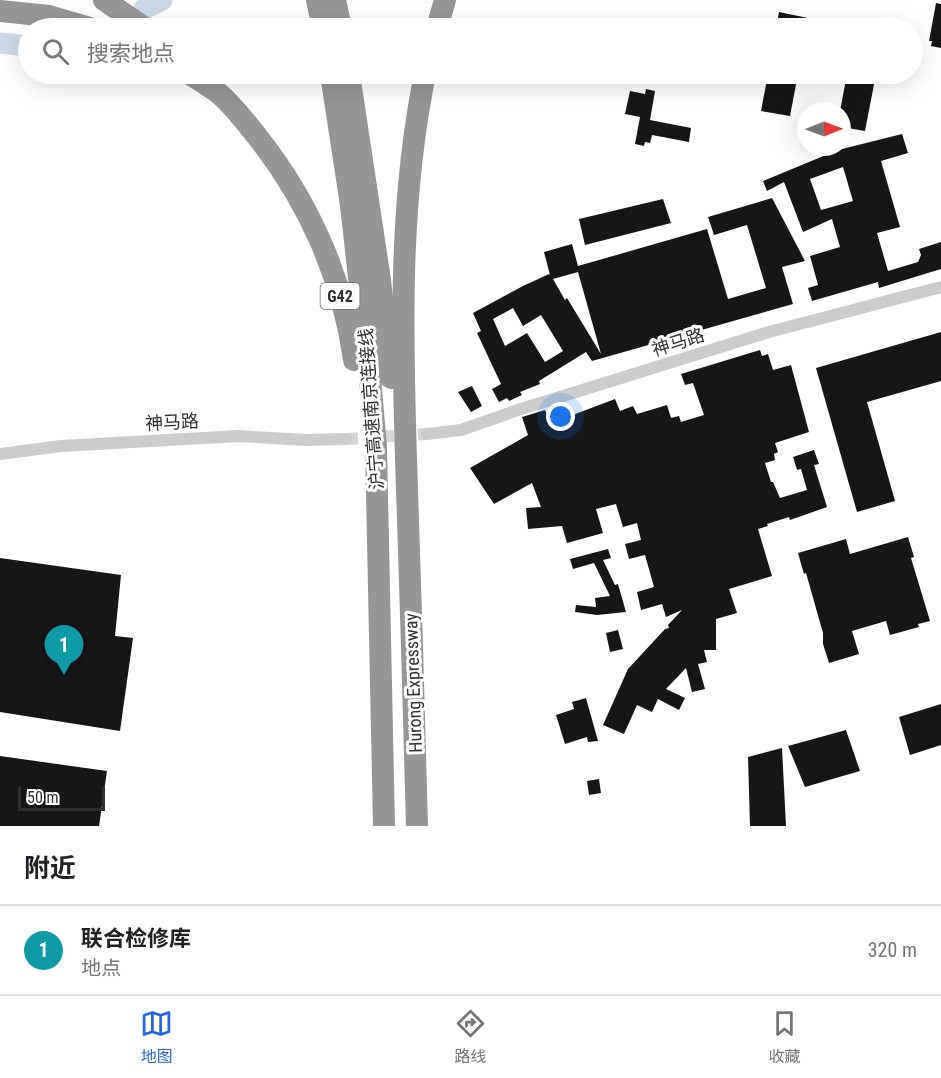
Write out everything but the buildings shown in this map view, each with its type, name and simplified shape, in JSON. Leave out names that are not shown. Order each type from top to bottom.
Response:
[{"type":"highway","points":[[104,0],[131,18]]},
{"type":"highway","points":[[317,0],[320,18]]},
{"type":"highway","points":[[335,0],[339,18]]},
{"type":"highway","points":[[440,18],[446,0]]},
{"type":"highway","points":[[0,11],[56,18]]},
{"type":"highway","name":"G42","points":[[205,84],[217,92],[247,123],[273,156],[298,194],[319,238],[337,285],[351,339],[365,450],[369,510],[378,567]]},
{"type":"highway","points":[[208,84],[217,92]]},
{"type":"highway","name":"沪宁高速南京连接线","points":[[333,84],[351,205],[370,378],[379,514],[378,567]]},
{"type":"highway","name":"沪宁高速南京连接线","points":[[351,84],[380,280],[408,540]]},
{"type":"highway","name":"G42","points":[[408,540],[403,278],[411,152],[423,84]]},
{"type":"highway","name":"Hurong Expressway","points":[[408,540],[417,826]]},
{"type":"highway","name":"Hurong Expressway","points":[[378,567],[384,826]]},
{"type":"street","name":"神马路","points":[[428,434],[461,430],[518,410],[770,332],[941,287]]},
{"type":"street","name":"神马路","points":[[0,454],[61,446],[239,436],[306,440],[346,439]]},
{"type":"waterway","points":[[139,18],[144,9],[162,0]]},
{"type":"waterway","points":[[0,43],[18,45]]},
{"type":"tunnel","points":[[346,439],[427,434]]},
{"type":"place","name":"联合检修库","points":[[64,675]]}]
